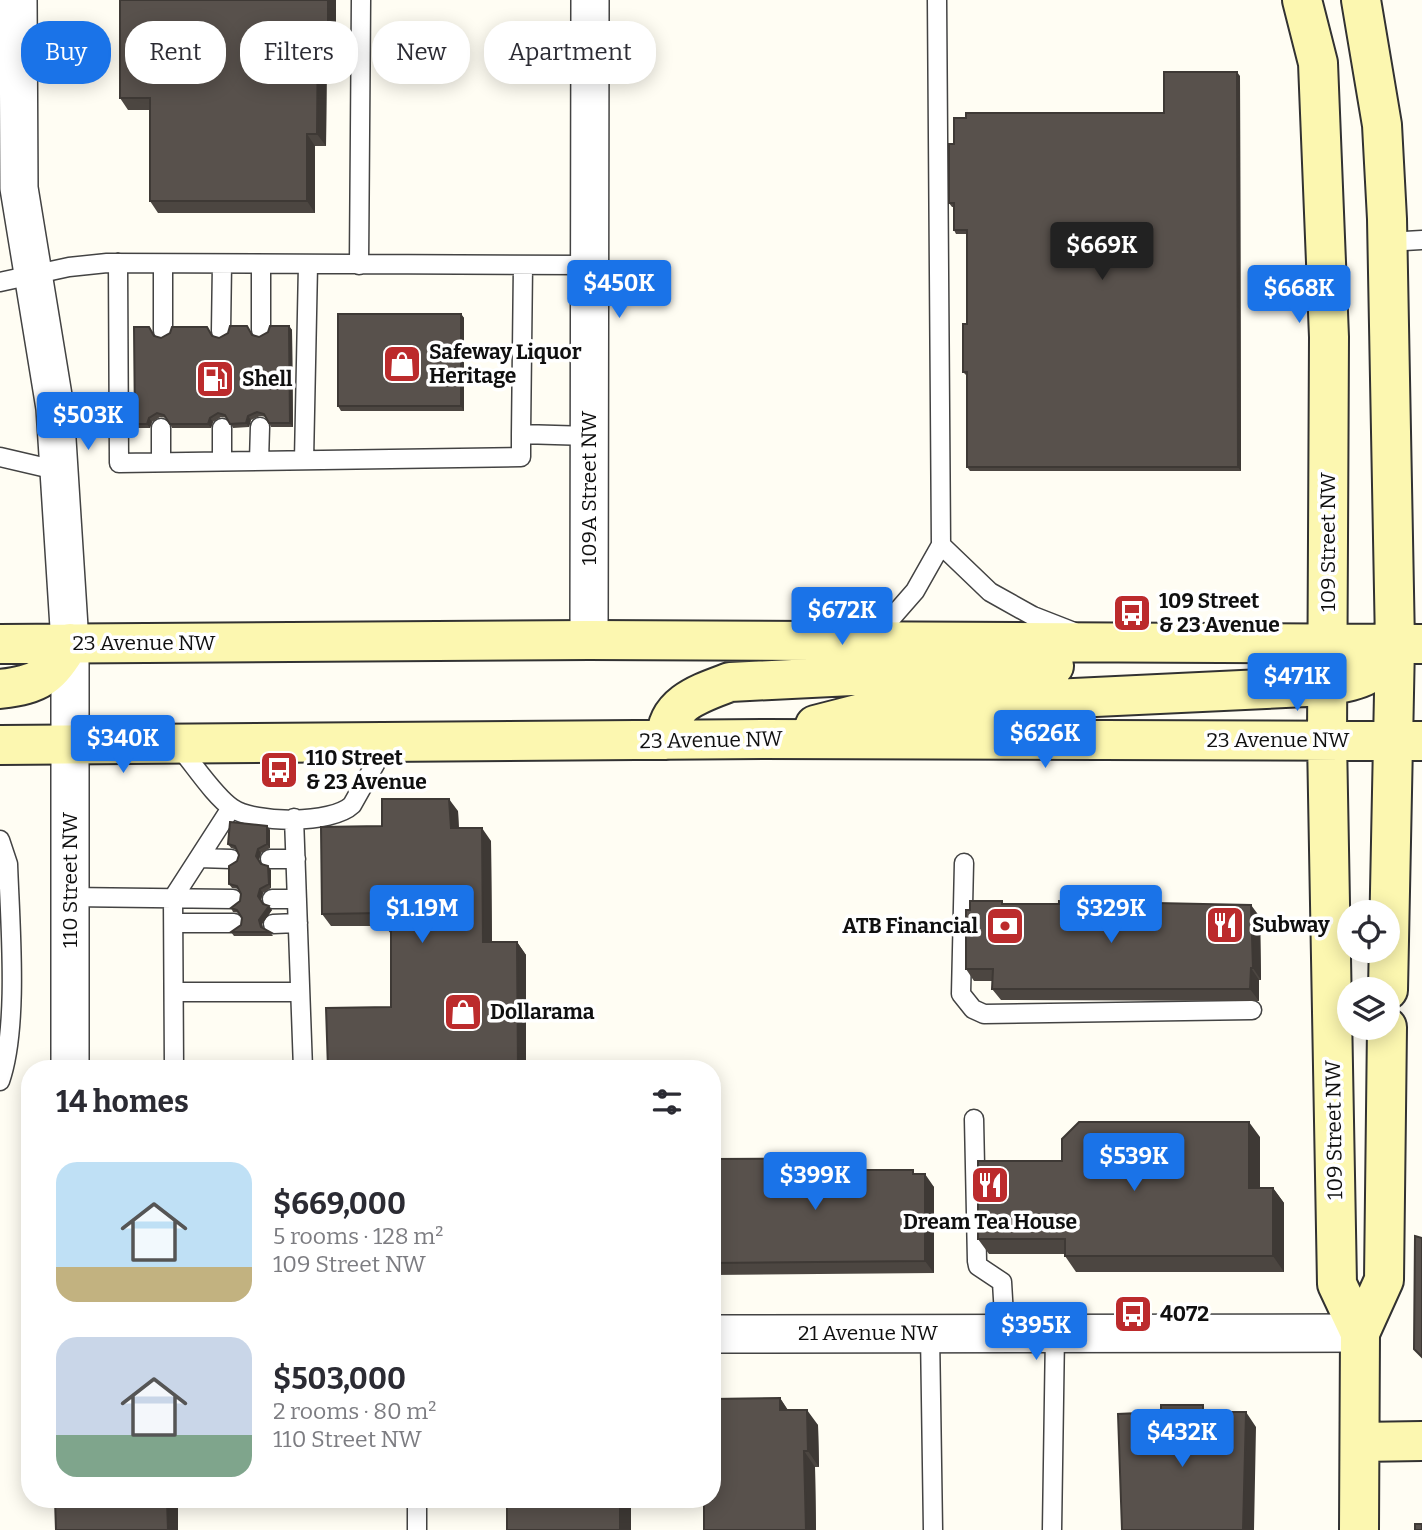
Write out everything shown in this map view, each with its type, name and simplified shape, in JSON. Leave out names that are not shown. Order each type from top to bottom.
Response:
[{"type":"main road","name":"109 Street NW","points":[[1303,0],[1318,63],[1329,324],[1327,740],[1337,1284],[1360,1333]]},
{"type":"main road","points":[[1361,0],[1405,241],[1407,721],[1389,977]]},
{"type":"main road","name":"23 Avenue NW","points":[[0,644],[589,640],[1408,644]]},
{"type":"main road","points":[[0,689],[23,685],[51,674],[70,643]]},
{"type":"main road","points":[[666,740],[666,726],[687,699],[730,682],[1053,667],[1104,643]]},
{"type":"main road","points":[[763,739],[885,707],[1327,686],[1358,680],[1374,673],[1408,644]]},
{"type":"main road","points":[[1327,740],[1407,721]]},
{"type":"main road","name":"23 Avenue NW","points":[[0,745],[178,746],[763,739],[1327,740]]},
{"type":"main road","name":"109 Street NW","points":[[1359,1530],[1360,1333],[1384,1280],[1387,1040]]},
{"type":"main road","points":[[1360,1441],[1422,1441]]},
{"type":"street","name":"110 Street NW","points":[[18,0],[16,278],[43,319],[60,471],[70,643],[70,1060]]},
{"type":"street","name":"109A Street NW","points":[[589,640],[590,0]]},
{"type":"street","points":[[0,247],[16,278]]},
{"type":"street","name":"21 Avenue NW","points":[[721,1334],[1360,1333]]},
{"type":"lane","points":[[359,265],[361,0]]},
{"type":"lane","points":[[871,641],[915,591],[941,545],[937,0]]},
{"type":"lane","points":[[16,278],[90,264],[118,263],[590,265]]},
{"type":"lane","points":[[118,263],[120,463],[521,457],[523,265]]},
{"type":"lane","points":[[163,264],[163,331]]},
{"type":"lane","points":[[222,264],[222,331]]},
{"type":"lane","points":[[261,265],[261,330]]},
{"type":"lane","points":[[304,460],[308,265]]},
{"type":"lane","points":[[259,461],[260,427]]},
{"type":"lane","points":[[161,428],[161,462]]},
{"type":"lane","points":[[222,428],[222,461]]},
{"type":"lane","points":[[521,434],[589,436]]},
{"type":"lane","points":[[0,457],[60,471]]},
{"type":"lane","points":[[941,545],[990,592],[1033,616],[1104,643]]},
{"type":"lane","points":[[178,746],[231,808],[247,814],[329,818],[345,812],[387,743]]},
{"type":"lane","points":[[174,1060],[173,898],[231,808]]},
{"type":"lane","points":[[294,818],[303,1060]]},
{"type":"lane","points":[[0,840],[8,864],[10,1028],[6,1063],[0,1081]]},
{"type":"lane","points":[[199,858],[231,859]]},
{"type":"lane","points":[[270,859],[296,859]]},
{"type":"lane","points":[[964,863],[961,994],[973,1009],[984,1014],[1252,1010]]},
{"type":"lane","points":[[70,897],[233,899]]},
{"type":"lane","points":[[272,899],[297,899]]},
{"type":"lane","points":[[174,923],[234,923]]},
{"type":"lane","points":[[273,924],[298,923]]},
{"type":"lane","points":[[174,992],[300,992]]},
{"type":"lane","points":[[974,1119],[977,1261],[978,1266],[1004,1287],[1005,1333]]},
{"type":"lane","points":[[930,1333],[933,1530]]},
{"type":"lane","points":[[1052,1530],[1055,1333]]},
{"type":"lane","points":[[417,1508],[417,1530]]},
{"type":"building","points":[[120,0],[328,0],[328,21],[240,21],[240,84],[317,84],[317,134],[307,134],[307,201],[150,201],[150,98],[120,98]]},
{"type":"building","points":[[1164,72],[1237,72],[1238,467],[967,467],[967,372],[963,372],[963,324],[967,324],[967,230],[954,230],[954,203],[949,203],[949,144],[954,144],[954,118],[966,118],[966,113],[1164,113]]},
{"type":"building","name":"Safeway Liquor Heritage","points":[[338,314],[461,314],[461,406],[338,406]]},
{"type":"building","name":"Shell","points":[[230,326],[247,326],[252,335],[259,337],[268,332],[270,326],[289,326],[290,423],[269,423],[264,414],[257,412],[248,416],[246,423],[230,424],[225,415],[218,413],[210,418],[208,424],[170,424],[164,415],[157,413],[149,418],[147,424],[135,424],[134,327],[149,327],[154,336],[161,338],[170,333],[172,327],[207,327],[212,336],[219,338],[228,333]]},
{"type":"building","points":[[382,799],[449,799],[451,828],[482,828],[483,942],[517,942],[518,1060],[328,1060],[326,1008],[391,1007],[391,922],[382,922],[382,913],[322,914],[321,827],[382,826]]},
{"type":"building","points":[[230,822],[267,826],[267,844],[258,849],[256,856],[261,864],[268,866],[269,884],[260,889],[258,896],[263,904],[269,906],[259,920],[261,927],[270,932],[231,932],[241,925],[242,918],[237,910],[231,908],[240,901],[241,894],[237,886],[229,884],[229,866],[237,861],[239,855],[235,846],[228,844]]},
{"type":"building","points":[[970,901],[1002,901],[1002,904],[1059,904],[1059,901],[1251,905],[1253,968],[1250,989],[992,989],[993,969],[966,969],[966,910],[970,910]]},
{"type":"building","points":[[1079,1122],[1249,1122],[1249,1188],[1273,1188],[1273,1256],[1065,1256],[1065,1239],[978,1239],[978,1161],[1062,1161],[1062,1139]]},
{"type":"building","points":[[851,1158],[851,1170],[913,1170],[913,1174],[925,1174],[925,1261],[721,1263],[721,1159]]},
{"type":"building","points":[[1415,1236],[1422,1238],[1422,1357],[1414,1349]]},
{"type":"building","points":[[780,1398],[780,1410],[807,1410],[808,1451],[804,1451],[806,1530],[704,1530],[704,1508],[721,1508],[721,1399]]},
{"type":"building","points":[[1161,1405],[1203,1405],[1203,1412],[1246,1412],[1243,1530],[1122,1530],[1118,1414],[1161,1412]]},
{"type":"building","points":[[55,1508],[167,1508],[168,1530],[56,1530]]},
{"type":"building","points":[[507,1508],[620,1508],[620,1530],[507,1530]]},
{"type":"building","points":[[1415,1524],[1422,1524],[1422,1530],[1415,1530]]},
{"type":"place","name":"Safeway Liquor Heritage","points":[[402,364]]},
{"type":"place","name":"Shell","points":[[215,379]]},
{"type":"place","name":"109 Street & 23 Avenue","points":[[1132,613]]},
{"type":"place","name":"110 Street & 23 Avenue","points":[[279,770]]},
{"type":"place","name":"Subway","points":[[1225,925]]},
{"type":"place","name":"ATB Financial","points":[[1005,926]]},
{"type":"place","name":"Dollarama","points":[[463,1012]]},
{"type":"place","name":"Dream Tea House","points":[[990,1185]]},
{"type":"place","name":"4072","points":[[1133,1314]]}]
